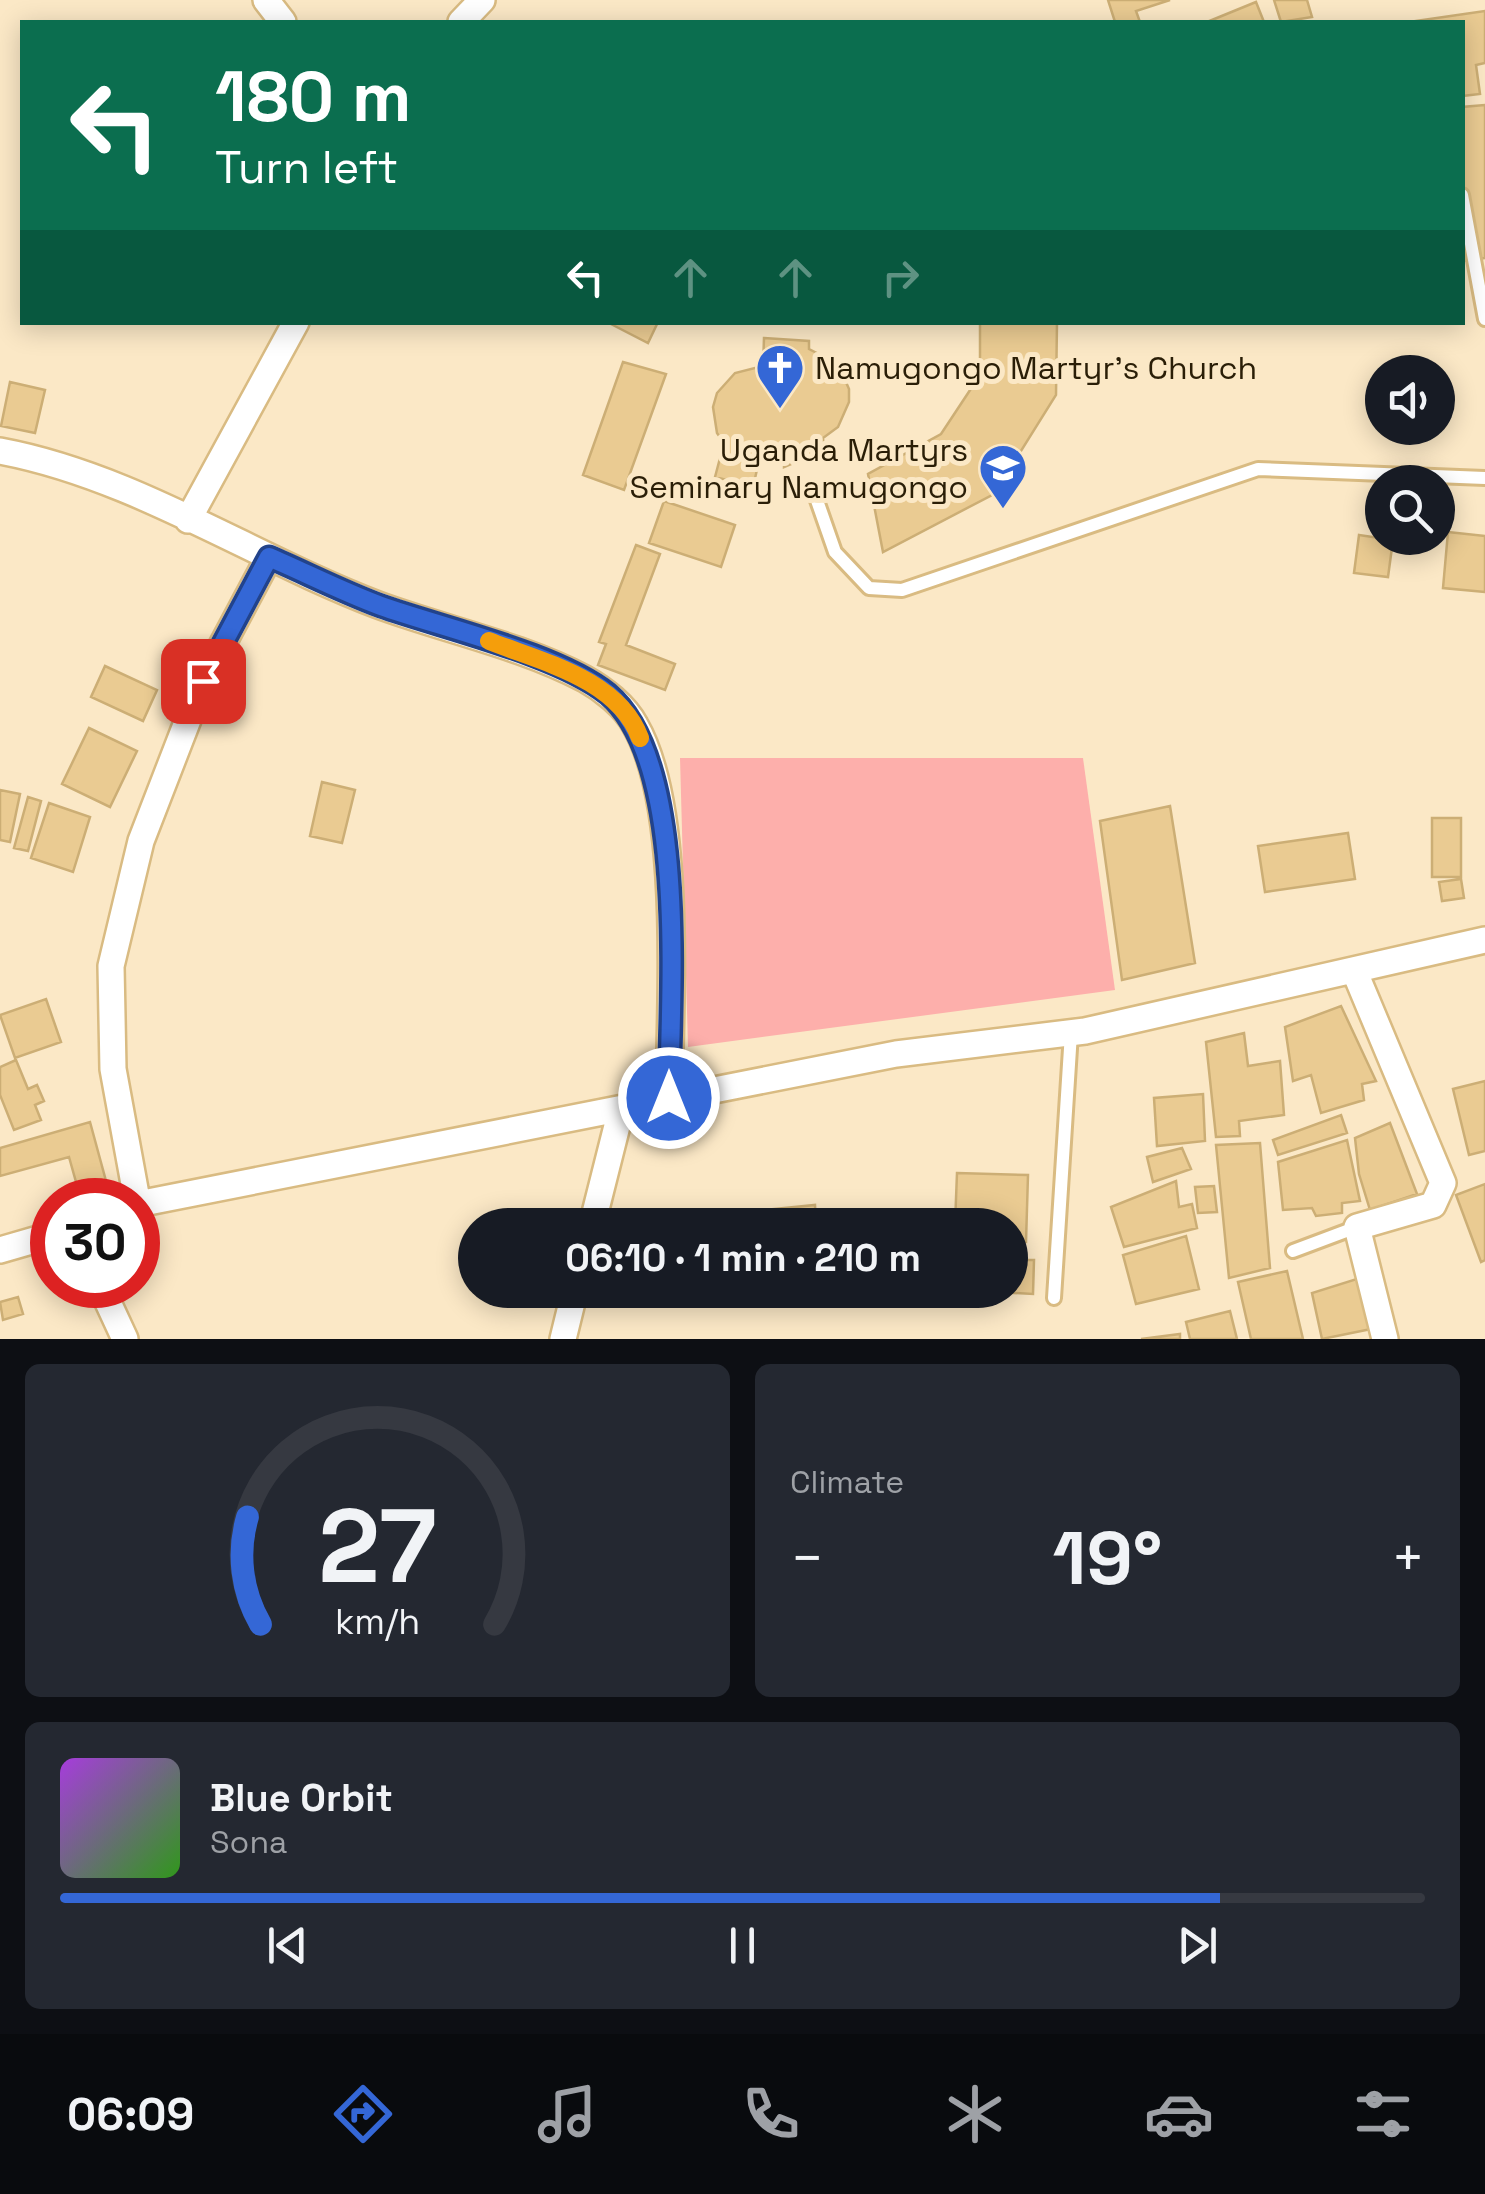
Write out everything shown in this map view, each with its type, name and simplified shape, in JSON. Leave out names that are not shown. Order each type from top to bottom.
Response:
[{"type":"street","points":[[266,0],[281,20]]},
{"type":"street","points":[[463,20],[482,0]]},
{"type":"street","points":[[188,520],[294,325]]},
{"type":"street","points":[[0,452],[83,472],[379,605],[466,632],[584,679],[608,695],[635,724],[663,803],[668,895],[669,1098]]},
{"type":"street","points":[[133,1178],[113,1069],[111,966],[148,823],[203,681],[269,557]]},
{"type":"street","points":[[160,1198],[896,1054],[1071,1033],[1485,940]]},
{"type":"street","points":[[1354,970],[1443,1182],[1432,1205],[1357,1227],[1385,1339]]},
{"type":"street","points":[[596,1208],[621,1110]]},
{"type":"street","points":[[0,1250],[30,1241]]},
{"type":"street","points":[[111,1308],[125,1339]]},
{"type":"street","points":[[563,1339],[571,1308]]},
{"type":"lane","points":[[1465,211],[1485,319]]},
{"type":"lane","points":[[812,489],[835,552],[868,588],[902,590],[1258,469],[1485,478]]},
{"type":"lane","points":[[1054,1298],[1071,1033]]},
{"type":"lane","points":[[1293,1251],[1357,1227]]},
{"type":"shaded area","points":[[680,758],[1083,758],[1115,990],[688,1047]]},
{"type":"building","points":[[1108,0],[1170,0],[1136,11],[1139,20],[1114,20]]},
{"type":"building","points":[[1274,0],[1307,0],[1312,17],[1280,20]]},
{"type":"building","points":[[1256,2],[1263,20],[1212,20]]},
{"type":"building","points":[[1485,11],[1485,63],[1476,65],[1480,94],[1465,96],[1465,20],[1423,20]]},
{"type":"building","points":[[1485,105],[1485,258],[1465,261],[1465,107]]},
{"type":"building","points":[[613,325],[657,325],[648,343]]},
{"type":"building","points":[[980,325],[1057,325],[1056,395],[994,494],[883,552],[868,474],[941,434],[980,375]]},
{"type":"building","name":"Namugongo Martyr's Church","points":[[764,338],[809,341],[809,349],[838,364],[849,389],[849,402],[838,427],[823,438],[824,450],[784,467],[784,455],[759,461],[753,487],[715,477],[724,443],[717,433],[713,407],[717,393],[735,373],[763,366]]},
{"type":"building","points":[[623,362],[666,374],[624,490],[583,475]]},
{"type":"building","points":[[10,382],[45,390],[35,433],[1,426]]},
{"type":"building","points":[[664,501],[735,525],[721,567],[649,543]]},
{"type":"building","points":[[1455,533],[1485,536],[1485,592],[1443,588],[1446,555],[1455,555]]},
{"type":"building","points":[[1359,535],[1365,536],[1365,555],[1391,555],[1388,577],[1354,573]]},
{"type":"building","points":[[636,545],[660,554],[626,645],[675,664],[665,690],[598,665],[606,644],[599,642]]},
{"type":"building","points":[[105,666],[157,690],[143,721],[91,697]]},
{"type":"building","points":[[89,728],[137,751],[110,807],[62,784]]},
{"type":"building","points":[[322,782],[355,790],[342,843],[310,836]]},
{"type":"building","points":[[0,790],[20,794],[10,842],[0,840]]},
{"type":"building","points":[[28,797],[41,801],[28,851],[14,848]]},
{"type":"building","points":[[49,803],[90,817],[73,872],[31,858]]},
{"type":"building","points":[[1170,806],[1195,963],[1122,980],[1100,821]]},
{"type":"building","points":[[1432,818],[1461,818],[1461,877],[1432,877]]},
{"type":"building","points":[[1348,833],[1355,879],[1265,892],[1258,846]]},
{"type":"building","points":[[1461,879],[1464,898],[1442,901],[1439,882]]},
{"type":"building","points":[[46,999],[61,1042],[15,1058],[0,1015]]},
{"type":"building","points":[[1341,1006],[1376,1081],[1362,1084],[1364,1100],[1321,1113],[1311,1075],[1293,1081],[1285,1027]]},
{"type":"building","points":[[1244,1033],[1248,1066],[1280,1061],[1284,1115],[1239,1121],[1240,1136],[1216,1137],[1206,1042]]},
{"type":"building","points":[[16,1060],[28,1089],[37,1085],[44,1101],[35,1105],[41,1120],[14,1130],[0,1095],[0,1067]]},
{"type":"building","points":[[1485,1081],[1485,1151],[1469,1155],[1453,1089]]},
{"type":"building","points":[[1203,1094],[1205,1141],[1157,1146],[1154,1098]]},
{"type":"building","points":[[1341,1115],[1347,1133],[1278,1155],[1273,1140]]},
{"type":"building","points":[[90,1122],[105,1178],[75,1178],[69,1157],[0,1176],[0,1148]]},
{"type":"building","points":[[1390,1123],[1417,1194],[1370,1210],[1359,1174],[1355,1138]]},
{"type":"building","points":[[1347,1140],[1360,1201],[1342,1203],[1342,1213],[1316,1216],[1312,1208],[1283,1210],[1278,1162]]},
{"type":"building","points":[[1260,1143],[1270,1268],[1229,1278],[1216,1145]]},
{"type":"building","points":[[1182,1148],[1191,1169],[1153,1182],[1147,1157]]},
{"type":"building","points":[[957,1173],[1028,1175],[1027,1208],[956,1208]]},
{"type":"building","points":[[1176,1181],[1179,1207],[1192,1204],[1197,1228],[1124,1247],[1111,1207]]},
{"type":"building","points":[[1485,1184],[1485,1260],[1481,1262],[1456,1195]]},
{"type":"building","points":[[1214,1186],[1217,1212],[1198,1213],[1195,1187]]},
{"type":"building","points":[[1186,1236],[1199,1289],[1136,1304],[1123,1255]]},
{"type":"building","points":[[1028,1260],[1034,1260],[1033,1294],[1028,1294]]},
{"type":"building","points":[[1287,1271],[1303,1339],[1251,1339],[1238,1282]]},
{"type":"building","points":[[1363,1277],[1376,1328],[1322,1339],[1312,1293]]},
{"type":"building","points":[[18,1297],[23,1314],[3,1320],[0,1302]]},
{"type":"building","points":[[1230,1311],[1237,1339],[1190,1339],[1186,1322]]},
{"type":"building","points":[[1180,1334],[1180,1339],[1141,1339]]},
{"type":"slow traffic","points":[[489,641],[584,679],[608,695],[635,724],[640,738]]},
{"type":"place","name":"Namugongo Martyr's Church","points":[[780,410]]},
{"type":"place","name":"Uganda Martyrs Seminary Namugongo","points":[[1003,510]]},
{"type":"route","points":[[203,681],[269,557],[379,605],[466,632],[584,679],[608,695],[635,724],[663,803],[668,895],[669,1098]]}]
